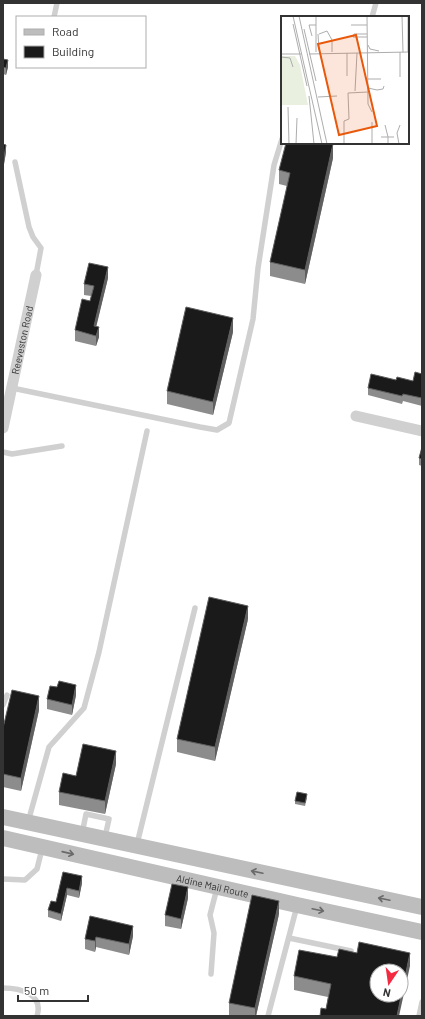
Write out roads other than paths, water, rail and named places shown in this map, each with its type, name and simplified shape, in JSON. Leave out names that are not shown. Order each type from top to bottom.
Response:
[{"type":"main road","points":[[3,816],[136,847],[422,907]]},
{"type":"main road","name":"Aldine Mail Route","points":[[3,838],[422,932]]},
{"type":"main road","points":[[131,867],[136,847]]},
{"type":"main road","points":[[297,905],[301,881]]},
{"type":"street","name":"Reeveston Road","points":[[3,428],[36,275]]},
{"type":"street","points":[[356,416],[422,431]]},
{"type":"lane","points":[[54,16],[57,3]]},
{"type":"lane","points":[[372,16],[376,3]]},
{"type":"lane","points":[[12,388],[217,430],[229,423],[253,319],[258,268],[273,172],[281,143]]},
{"type":"lane","points":[[16,162],[29,227],[41,248],[36,275]]},
{"type":"lane","points":[[28,822],[49,747],[84,708],[99,652],[147,431]]},
{"type":"lane","points":[[3,452],[12,454],[62,446]]},
{"type":"lane","points":[[136,847],[195,608]]},
{"type":"lane","points":[[3,705],[7,695]]},
{"type":"lane","points":[[3,879],[25,880],[37,869],[43,847]]},
{"type":"lane","points":[[211,974],[214,933],[210,915],[217,887]]},
{"type":"lane","points":[[268,1016],[297,905]]},
{"type":"lane","points":[[288,938],[351,951]]},
{"type":"lane","points":[[3,988],[27,992],[34,996],[38,1004],[37,1016]]},
{"type":"lane","points":[[419,1016],[422,1002]]}]
